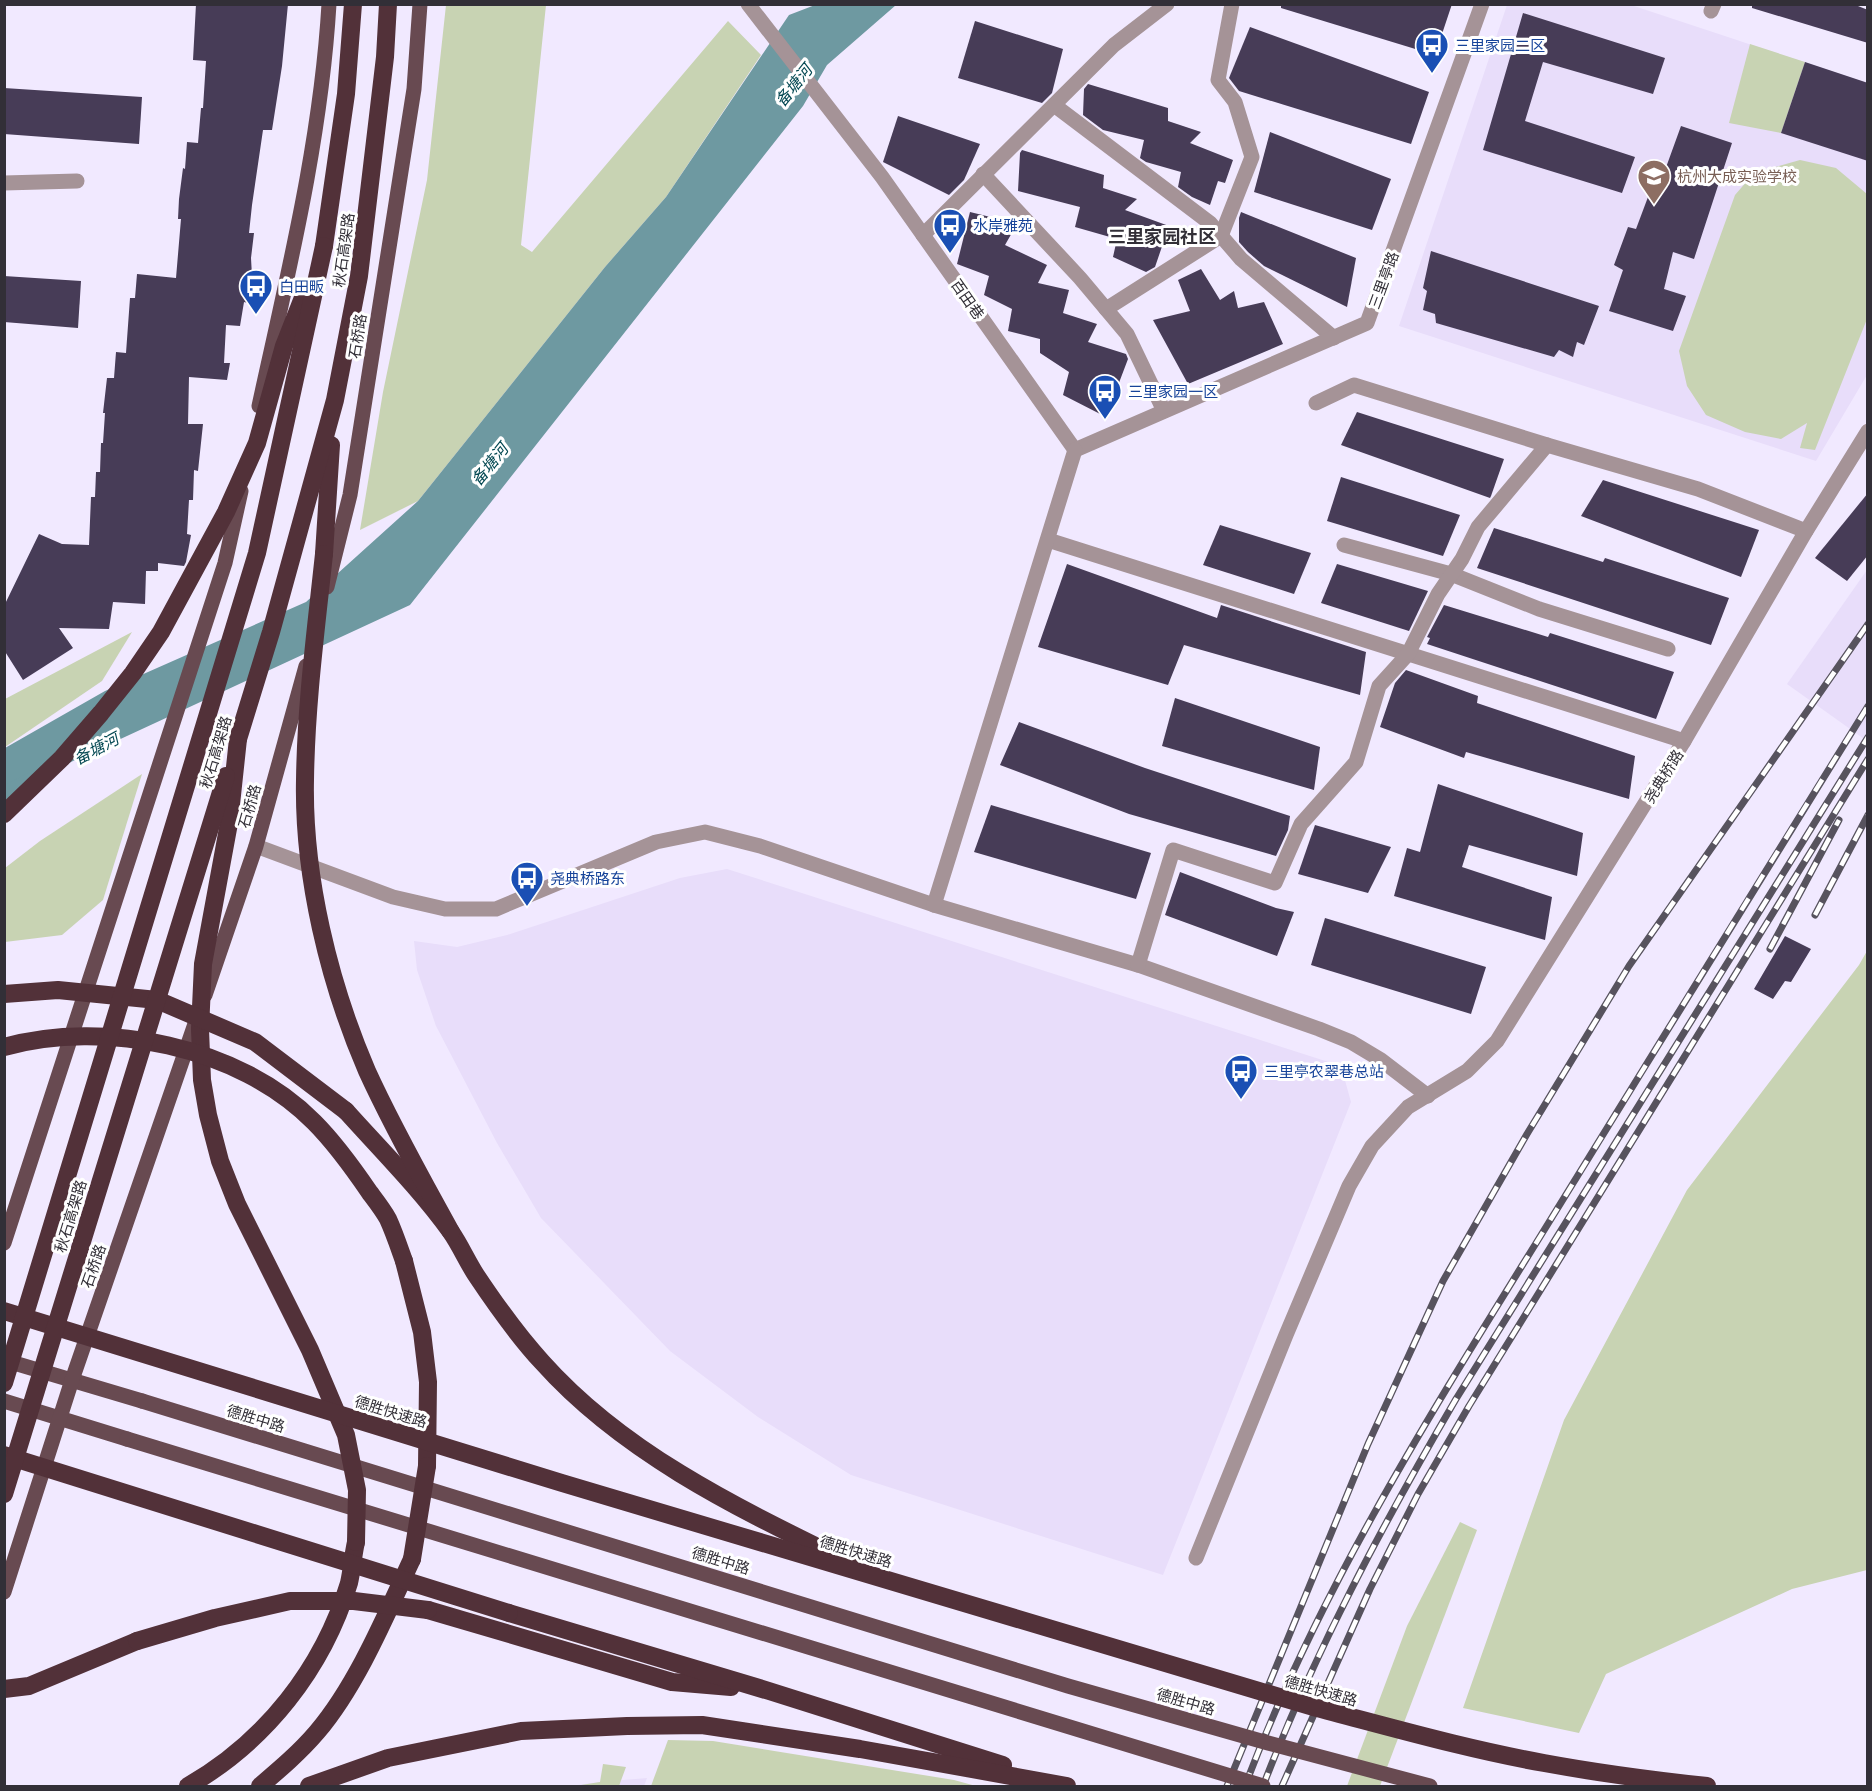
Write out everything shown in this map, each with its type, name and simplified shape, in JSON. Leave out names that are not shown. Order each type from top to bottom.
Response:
[{"type":"highway","name":"秋石高架路","points":[[4,1383],[257,553],[324,246],[346,94],[354,4]]},
{"type":"highway","name":"秋石高架路","points":[[4,1494],[238,739],[292,559],[334,400],[359,276],[385,57],[388,4]]},
{"type":"highway","points":[[4,814],[62,758],[101,713],[133,674],[161,632],[226,512],[256,443],[284,346],[324,246]]},
{"type":"highway","points":[[334,400],[324,554],[308,715],[305,782],[308,851],[332,972],[367,1069],[390,1119],[451,1232],[505,1318],[542,1363],[588,1408],[655,1458],[770,1524],[873,1575]]},
{"type":"highway","points":[[188,1786],[217,1770],[247,1744],[286,1704],[331,1629],[349,1582],[356,1542],[357,1490],[346,1435],[310,1350],[237,1204],[220,1161],[207,1115],[202,1080],[200,1029],[203,964],[229,823],[238,739]]},
{"type":"highway","points":[[4,994],[58,990],[157,1000],[255,1042],[346,1111],[451,1232]]},
{"type":"highway","points":[[4,1047],[28,1040],[81,1035],[125,1038],[176,1048],[216,1060],[247,1074],[279,1093],[313,1120],[351,1164],[387,1219],[404,1261],[422,1332],[429,1382],[427,1466],[412,1558],[381,1625],[349,1685],[318,1731],[260,1786]]},
{"type":"highway","name":"德胜快速路","points":[[4,1311],[539,1476],[1313,1707],[1435,1739],[1543,1763],[1647,1780],[1707,1786]]},
{"type":"highway","points":[[4,1455],[1069,1786]]},
{"type":"highway","points":[[4,1689],[29,1686],[137,1641],[215,1618],[290,1601],[354,1601],[428,1610],[672,1682],[769,1691]]},
{"type":"highway","points":[[309,1786],[388,1758],[521,1731],[702,1725],[860,1749],[1069,1786]]},
{"type":"main road","points":[[4,1243],[225,563],[303,205],[326,42],[328,4]]},
{"type":"main road","name":"石桥路","points":[[4,1592],[72,1380],[256,846],[294,714],[351,495],[411,109],[420,4]]},
{"type":"main road","name":"德胜中路","points":[[4,1360],[1057,1682],[1268,1743],[1430,1786]]},
{"type":"main road","points":[[4,1401],[1263,1786]]},
{"type":"street","name":"百田巷","points":[[748,4],[882,177],[1075,450]]},
{"type":"street","points":[[922,235],[1114,45],[1167,4]]},
{"type":"street","points":[[1106,309],[1221,236],[1252,157],[1235,102],[1218,80],[1232,4]]},
{"type":"street","name":"三里亭路","points":[[1075,450],[1368,323],[1482,4]]},
{"type":"street","points":[[1054,105],[1210,223],[1241,259],[1334,338]]},
{"type":"street","points":[[984,174],[1127,334],[1164,411]]},
{"type":"street","points":[[4,183],[77,181]]},
{"type":"street","points":[[1316,403],[1354,385],[1698,489],[1806,531]]},
{"type":"street","name":"尧典桥路","points":[[1196,1558],[1349,1186],[1372,1146],[1408,1107],[1467,1071],[1497,1041],[1684,741],[1806,531],[1868,431]]},
{"type":"street","points":[[1138,965],[1173,850],[1275,883],[1301,824],[1356,762],[1379,686],[1408,654],[1438,594],[1478,527],[1547,445]]},
{"type":"street","points":[[934,905],[1075,450]]},
{"type":"street","points":[[1048,540],[1684,741]]},
{"type":"street","points":[[1344,545],[1451,574],[1539,609],[1668,649]]},
{"type":"street","points":[[256,846],[393,897],[446,909],[496,909],[656,842],[705,832],[760,846],[934,905],[1138,965],[1351,1042],[1381,1060],[1428,1096]]},
{"type":"shaded area","points":[[446,5],[546,5],[521,245],[532,252],[728,21],[761,55],[666,197],[605,267],[418,501],[360,530],[383,392],[427,180]]},
{"type":"shaded area","name":"杭州大成实验学校","points":[[1507,5],[1631,5],[1867,83],[1867,375],[1816,461],[1399,326]]},
{"type":"shaded area","points":[[1750,44],[1805,62],[1781,133],[1729,123]]},
{"type":"shaded area","points":[[1800,160],[1836,168],[1867,194],[1867,319],[1815,450],[1800,448],[1807,423],[1781,439],[1745,432],[1706,415],[1687,386],[1679,351],[1735,195],[1754,173]]},
{"type":"shaded area","points":[[1867,570],[1867,741],[1787,684]]},
{"type":"shaded area","points":[[132,632],[102,681],[5,747],[5,699]]},
{"type":"shaded area","points":[[142,774],[103,900],[62,935],[5,942],[5,868],[40,841]]},
{"type":"shaded area","points":[[727,869],[1341,1066],[1351,1102],[1163,1575],[851,1475],[758,1417],[670,1351],[541,1218],[497,1143],[436,1026],[417,970],[414,941],[457,947],[507,935],[680,878]]},
{"type":"shaded area","points":[[1867,951],[1867,1570],[1792,1589],[1606,1674],[1579,1733],[1463,1708],[1564,1420],[1687,1190],[1859,965]]},
{"type":"shaded area","points":[[1460,1522],[1477,1530],[1380,1786],[1347,1786],[1407,1626]]},
{"type":"shaded area","points":[[668,1740],[713,1741],[954,1780],[976,1786],[651,1786]]},
{"type":"shaded area","points":[[603,1764],[626,1767],[619,1786],[575,1786],[600,1782]]},
{"type":"shaded area","points":[[647,1778],[644,1786],[569,1786],[600,1782]]},
{"type":"water","points":[[815,5],[896,5],[827,65],[803,106],[410,605],[73,761],[5,797],[5,748],[105,691],[306,602],[418,501],[605,267],[666,197],[789,15]]},
{"type":"building","points":[[196,4],[288,4],[282,66],[272,130],[263,130],[252,205],[249,233],[254,233],[248,303],[244,302],[240,326],[226,325],[224,363],[230,363],[227,380],[189,377],[188,424],[203,424],[198,471],[194,470],[193,500],[189,500],[187,534],[191,535],[186,562],[184,566],[158,563],[158,571],[146,571],[145,604],[113,602],[109,629],[59,628],[73,648],[23,680],[4,650],[4,606],[39,534],[62,544],[89,545],[91,497],[95,497],[96,472],[100,472],[107,378],[114,378],[116,352],[126,353],[130,298],[135,298],[137,274],[176,278],[181,219],[178,219],[179,199],[187,142],[198,143],[201,108],[203,108],[206,61],[193,60]]},
{"type":"building","points":[[1281,4],[1452,4],[1435,55],[1281,8]]},
{"type":"building","points":[[1752,4],[1853,4],[1868,10],[1868,43],[1752,8]]},
{"type":"building","points":[[1523,13],[1665,58],[1653,94],[1543,62],[1525,121],[1635,157],[1622,193],[1483,150]]},
{"type":"building","points":[[975,21],[1063,49],[1052,93],[1042,103],[958,78]]},
{"type":"building","points":[[1250,27],[1429,92],[1411,144],[1239,91],[1229,78]]},
{"type":"building","points":[[1805,62],[1868,83],[1868,161],[1781,133]]},
{"type":"building","points":[[1088,84],[1168,108],[1168,121],[1201,132],[1190,143],[1233,160],[1225,183],[1218,181],[1210,205],[1192,197],[1178,187],[1181,172],[1146,162],[1140,158],[1144,140],[1103,130],[1083,115],[1084,89]]},
{"type":"building","points":[[4,88],[142,97],[139,144],[4,134]]},
{"type":"building","points":[[898,116],[980,144],[964,180],[949,195],[883,162]]},
{"type":"building","points":[[1681,126],[1732,143],[1694,259],[1673,252],[1664,289],[1686,296],[1673,331],[1609,311],[1623,270],[1614,265],[1628,227],[1636,229],[1648,197],[1656,195]]},
{"type":"building","points":[[1270,132],[1391,179],[1372,230],[1254,192]]},
{"type":"building","points":[[1022,150],[1104,175],[1103,188],[1137,199],[1125,210],[1169,226],[1155,267],[1146,272],[1113,257],[1117,239],[1075,227],[1080,207],[1018,191]]},
{"type":"building","points":[[970,212],[1017,224],[1005,245],[1047,265],[1038,283],[1069,290],[1063,313],[1097,324],[1088,342],[1126,354],[1128,359],[1106,417],[1063,395],[1069,372],[1040,353],[1040,339],[1008,331],[1012,309],[984,295],[989,276],[957,264]]},
{"type":"building","points":[[1241,212],[1356,258],[1347,307],[1264,266],[1248,252],[1239,242]]},
{"type":"building","points":[[1431,251],[1599,306],[1584,345],[1577,342],[1573,357],[1559,350],[1554,357],[1436,323],[1435,314],[1423,310],[1427,291],[1423,288]]},
{"type":"building","points":[[1201,269],[1220,300],[1234,291],[1238,308],[1264,302],[1283,344],[1188,384],[1153,320],[1190,311],[1178,280]]},
{"type":"building","points":[[4,276],[81,281],[78,328],[4,322]]},
{"type":"building","points":[[1357,412],[1504,459],[1490,498],[1341,445]]},
{"type":"building","points":[[1341,477],[1460,515],[1443,556],[1327,521]]},
{"type":"building","points":[[1603,480],[1759,530],[1741,577],[1581,516]]},
{"type":"building","points":[[1868,493],[1868,555],[1847,581],[1815,558]]},
{"type":"building","points":[[1220,525],[1311,553],[1294,594],[1203,565]]},
{"type":"building","points":[[1494,528],[1603,562],[1605,558],[1729,598],[1711,645],[1477,568]]},
{"type":"building","points":[[1067,564],[1217,618],[1221,605],[1366,652],[1360,695],[1184,645],[1168,685],[1038,647]]},
{"type":"building","points":[[1337,564],[1428,591],[1409,631],[1321,603]]},
{"type":"building","points":[[1444,605],[1548,637],[1550,633],[1674,672],[1656,719],[1427,644],[1430,638],[1427,637]]},
{"type":"building","points":[[1406,670],[1478,696],[1477,703],[1635,756],[1629,799],[1466,752],[1464,758],[1380,727],[1395,683]]},
{"type":"building","points":[[1175,698],[1320,747],[1314,790],[1162,746]]},
{"type":"building","points":[[1019,722],[1145,768],[1290,816],[1288,830],[1276,856],[1129,814],[1000,765]]},
{"type":"building","points":[[1438,784],[1583,833],[1577,876],[1469,845],[1462,867],[1552,897],[1545,940],[1394,896],[1407,848],[1420,852]]},
{"type":"building","points":[[991,805],[1151,853],[1136,899],[974,852]]},
{"type":"building","points":[[1315,825],[1391,847],[1368,893],[1298,874]]},
{"type":"building","points":[[1180,872],[1276,908],[1294,912],[1277,956],[1165,915]]},
{"type":"building","points":[[1325,918],[1486,967],[1471,1014],[1311,965]]},
{"type":"building","points":[[1785,936],[1811,949],[1791,982],[1785,981],[1773,999],[1754,989]]},
{"type":"waterway","name":"备塘河","points":[[4,797],[34,781]]},
{"type":"railway","points":[[1227,1786],[1368,1444],[1443,1281],[1527,1134],[1629,966],[1868,624]]},
{"type":"railway","points":[[1245,1786],[1306,1644],[1378,1506],[1497,1306],[1868,706]]},
{"type":"railway","points":[[1263,1786],[1328,1637],[1377,1541],[1456,1399],[1868,737]]},
{"type":"railway","points":[[1282,1786],[1370,1589],[1418,1494],[1469,1406],[1868,759]]},
{"type":"railway","points":[[1815,915],[1868,815]]},
{"type":"railway","points":[[1770,949],[1839,820]]},
{"type":"place","name":"三里家园二区","points":[[1432,74]]},
{"type":"place","name":"杭州大成实验学校","points":[[1654,205]]},
{"type":"place","name":"水岸雅苑","points":[[950,254]]},
{"type":"place","name":"白田畈","points":[[256,315]]},
{"type":"place","name":"三里家园一区","points":[[1105,420]]},
{"type":"place","name":"尧典桥路东","points":[[527,907]]},
{"type":"place","name":"三里亭农翠巷总站","points":[[1241,1100]]},
{"type":"district","name":"三里家园社区","points":[[1162,236]]}]
